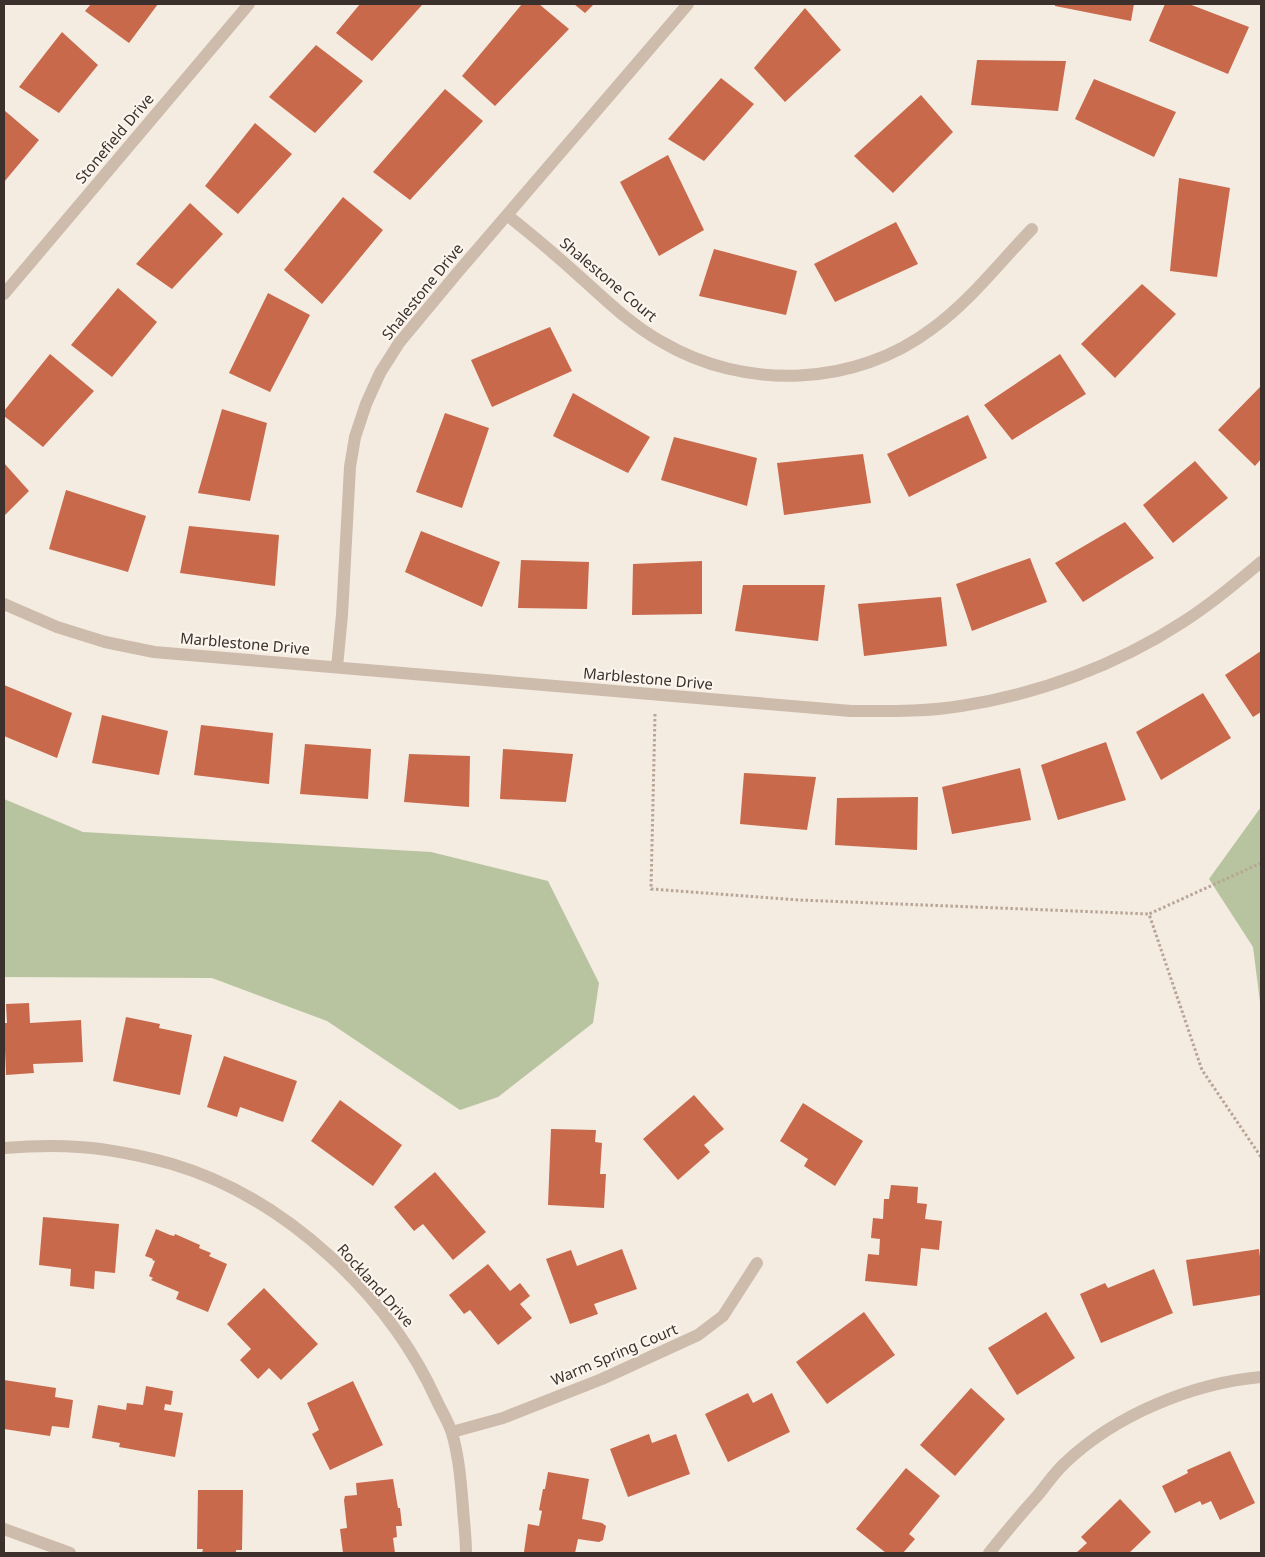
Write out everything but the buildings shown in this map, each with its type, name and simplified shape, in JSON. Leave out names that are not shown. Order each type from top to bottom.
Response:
[{"type":"street","name":"Stonefield Drive","points":[[4,294],[248,4]]},
{"type":"street","name":"Shalestone Drive","points":[[337,667],[342,615],[350,467],[355,437],[366,404],[380,373],[399,344],[458,272],[688,4]]},
{"type":"street","name":"Shalestone Court","points":[[508,215],[556,255],[623,316],[662,342],[686,355],[720,367],[754,374],[784,377],[819,374],[854,367],[886,356],[917,340],[954,311],[1032,229]]},
{"type":"street","name":"Marblestone Drive","points":[[4,604],[57,627],[105,642],[154,652],[841,710],[906,711],[961,706],[1010,696],[1048,686],[1090,670],[1140,648],[1183,623],[1224,594],[1261,562]]},
{"type":"street","name":"Rockland Drive","points":[[4,1148],[80,1147],[110,1150],[173,1164],[219,1182],[263,1205],[303,1233],[333,1259],[373,1302],[410,1350],[452,1432],[460,1471],[466,1553]]},
{"type":"street","name":"Warm Spring Court","points":[[452,1432],[503,1418],[602,1379],[698,1335],[723,1316],[757,1262]]},
{"type":"street","points":[[989,1553],[1065,1463],[1117,1424],[1144,1409],[1205,1386],[1239,1379],[1261,1377]]},
{"type":"street","points":[[4,1529],[70,1553]]},
{"type":"path","points":[[655,695],[651,889],[800,900],[1149,914],[1261,863]]},
{"type":"path","points":[[1149,914],[1202,1070],[1261,1157]]},
{"type":"green space","points":[[4,799],[83,832],[431,852],[548,881],[599,983],[593,1023],[498,1097],[460,1110],[327,1021],[212,978],[4,977]]},
{"type":"green space","points":[[1261,807],[1261,1010],[1253,947],[1209,879]]}]
